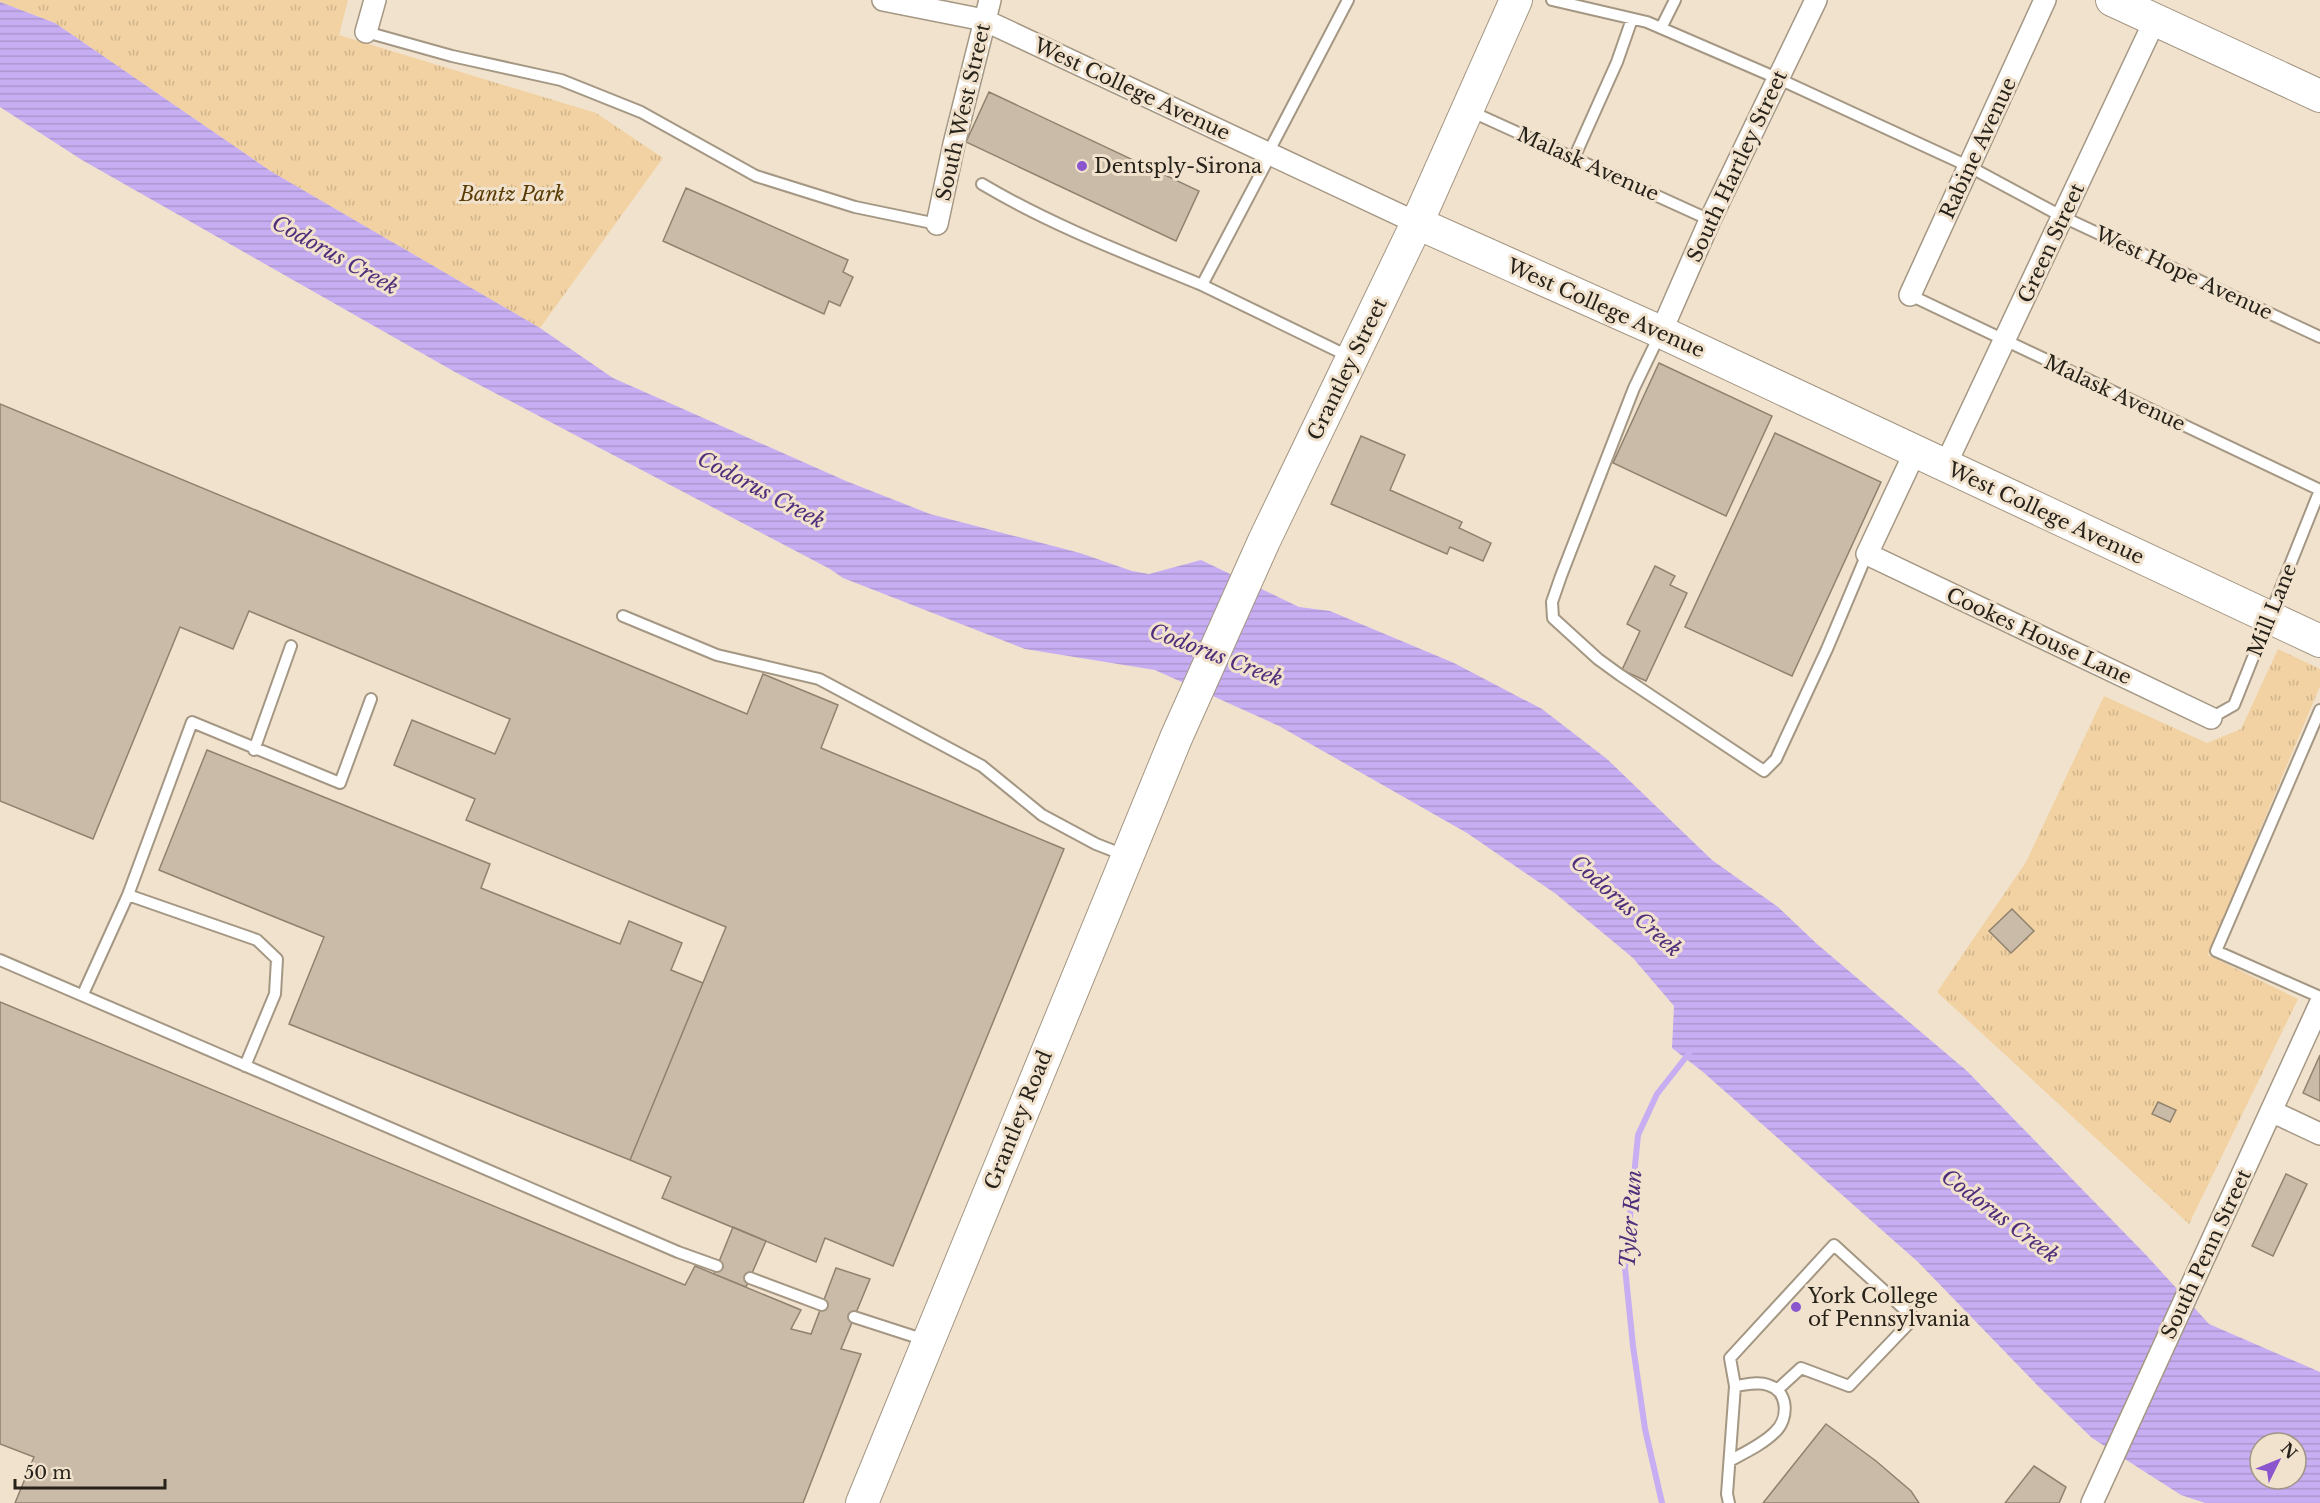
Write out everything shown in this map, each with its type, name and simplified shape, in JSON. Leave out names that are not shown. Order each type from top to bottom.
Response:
[{"type":"street","points":[[366,32],[375,0]]},
{"type":"street","name":"West College Avenue","points":[[883,0],[987,10],[1270,154],[1417,223],[1661,332],[2320,641]]},
{"type":"street","name":"Grantley Street","points":[[1176,738],[1264,541],[1417,223],[1516,0]]},
{"type":"street","name":"South Hartley Street","points":[[1661,332],[1710,220],[1816,0]]},
{"type":"street","name":"Rabine Avenue","points":[[1910,295],[2045,0]]},
{"type":"street","points":[[2112,0],[2320,96]]},
{"type":"street","name":"South West Street","points":[[937,224],[987,10]]},
{"type":"street","name":"Green Street","points":[[1945,466],[2155,20]]},
{"type":"street","points":[[1866,554],[1915,452]]},
{"type":"street","name":"Cookes House Lane","points":[[1866,554],[2211,718]]},
{"type":"street","name":"Grantley Road","points":[[862,1503],[1176,738]]},
{"type":"street","name":"South Penn Street","points":[[2095,1497],[2320,1004]]},
{"type":"street","points":[[2271,1111],[2320,1134]]},
{"type":"lane","points":[[1202,285],[1348,0]]},
{"type":"lane","name":"West Hope Avenue","points":[[1552,0],[1661,28],[1779,79],[1970,167],[2063,217],[2320,337]]},
{"type":"lane","points":[[1661,28],[1675,0]]},
{"type":"lane","points":[[1574,158],[1617,62],[1632,19]]},
{"type":"lane","points":[[366,32],[452,56],[561,80],[641,112],[756,176],[855,207],[937,224]]},
{"type":"lane","name":"Malask Avenue","points":[[1466,109],[1710,220]]},
{"type":"lane","points":[[982,184],[1019,206],[1077,233],[1202,285],[1352,358]]},
{"type":"lane","name":"Malask Avenue","points":[[1910,295],[2320,490]]},
{"type":"lane","points":[[1661,332],[1634,388],[1561,576],[1552,602],[1553,618],[1605,665],[1764,771],[1776,759],[1827,649],[1866,554]]},
{"type":"lane","name":"Mill Lane","points":[[2211,718],[2234,705],[2320,490]]},
{"type":"lane","points":[[623,616],[717,655],[819,679],[982,766],[1042,815],[1095,844],[1127,856]]},
{"type":"lane","points":[[254,750],[291,646]]},
{"type":"lane","points":[[82,994],[128,895],[192,722],[254,750],[340,783],[371,699]]},
{"type":"lane","points":[[2320,710],[2216,951],[2320,997]]},
{"type":"lane","points":[[128,895],[257,940],[277,959],[275,994],[244,1066]]},
{"type":"lane","points":[[0,960],[678,1252],[717,1266]]},
{"type":"lane","points":[[1729,1503],[1727,1494],[1734,1386],[1730,1358],[1834,1245],[1914,1318],[1849,1386],[1801,1368],[1777,1390]]},
{"type":"lane","points":[[750,1278],[822,1305]]},
{"type":"lane","points":[[854,1317],[927,1341]]},
{"type":"lane","points":[[1731,1460],[1776,1431],[1785,1412],[1784,1401],[1777,1390],[1768,1385],[1734,1386]]},
{"type":"green space","name":"Bantz Park","points":[[0,0],[348,0],[339,35],[596,113],[663,158],[540,328],[272,172],[55,23],[0,2]]},
{"type":"green space","points":[[2278,649],[2320,669],[2320,686],[2208,955],[2298,999],[2189,1224],[1937,992],[2026,862],[2104,696],[2207,743],[2241,729]]},
{"type":"water","name":"Codorus Creek","points":[[0,2],[55,23],[272,172],[540,328],[613,378],[846,481],[930,514],[1080,553],[1132,571],[1149,574],[1201,560],[1299,607],[1330,611],[1454,663],[1542,709],[1607,759],[1712,860],[1778,907],[1817,944],[1967,1071],[2147,1256],[2209,1324],[2320,1372],[2320,1503],[2205,1503],[2181,1495],[2092,1438],[2038,1386],[1918,1262],[1703,1072],[1672,1048],[1674,1006],[1633,958],[1556,894],[1467,833],[1279,726],[1155,670],[1025,649],[843,578],[830,569],[455,372],[82,160],[0,107]]},
{"type":"building","name":"Dentsply-Sirona","points":[[989,92],[1199,191],[1176,241],[966,142]]},
{"type":"building","points":[[686,188],[848,260],[843,272],[853,277],[840,306],[829,301],[824,314],[663,241]]},
{"type":"building","points":[[1659,363],[1772,416],[1726,516],[1613,463]]},
{"type":"building","points":[[0,404],[747,714],[763,674],[838,705],[821,748],[1064,849],[893,1266],[825,1238],[816,1262],[662,1198],[671,1177],[630,1160],[726,927],[466,820],[475,799],[394,765],[412,720],[495,754],[510,719],[249,611],[233,649],[180,627],[93,839],[0,801]]},
{"type":"building","points":[[1775,433],[1881,482],[1792,676],[1685,627]]},
{"type":"building","points":[[1361,436],[1405,455],[1390,490],[1462,522],[1459,528],[1491,543],[1483,561],[1450,547],[1447,554],[1331,504]]},
{"type":"building","points":[[1655,566],[1675,576],[1670,585],[1687,593],[1646,681],[1622,670],[1640,631],[1627,624]]},
{"type":"building","points":[[207,750],[490,864],[481,888],[620,944],[629,921],[682,943],[671,970],[703,983],[630,1160],[289,1024],[324,937],[159,870]]},
{"type":"building","points":[[2012,909],[2034,931],[2011,953],[1989,931]]},
{"type":"building","points":[[0,1002],[685,1285],[695,1266],[801,1310],[791,1329],[811,1334],[836,1268],[870,1279],[841,1349],[861,1354],[803,1503],[15,1503],[34,1457],[0,1444]]},
{"type":"building","points":[[2320,1055],[2320,1101],[2303,1093]]},
{"type":"building","points":[[2158,1102],[2176,1110],[2170,1122],[2152,1114]]},
{"type":"building","points":[[2286,1174],[2307,1184],[2273,1256],[2252,1246]]},
{"type":"building","points":[[733,1227],[766,1241],[746,1287],[714,1274]]},
{"type":"building","points":[[1826,1424],[1876,1461],[1911,1491],[1919,1503],[1763,1503]]},
{"type":"building","points":[[2034,1466],[2066,1487],[2059,1503],[2005,1503]]},
{"type":"waterway","name":"Tyler Run","points":[[1662,1503],[1645,1429],[1625,1268],[1638,1135],[1657,1094],[1690,1052]]},
{"type":"place","name":"Dentsply-Sirona","points":[[1082,166]]},
{"type":"place","name":"York College of Pennsylvania","points":[[1796,1307]]}]
